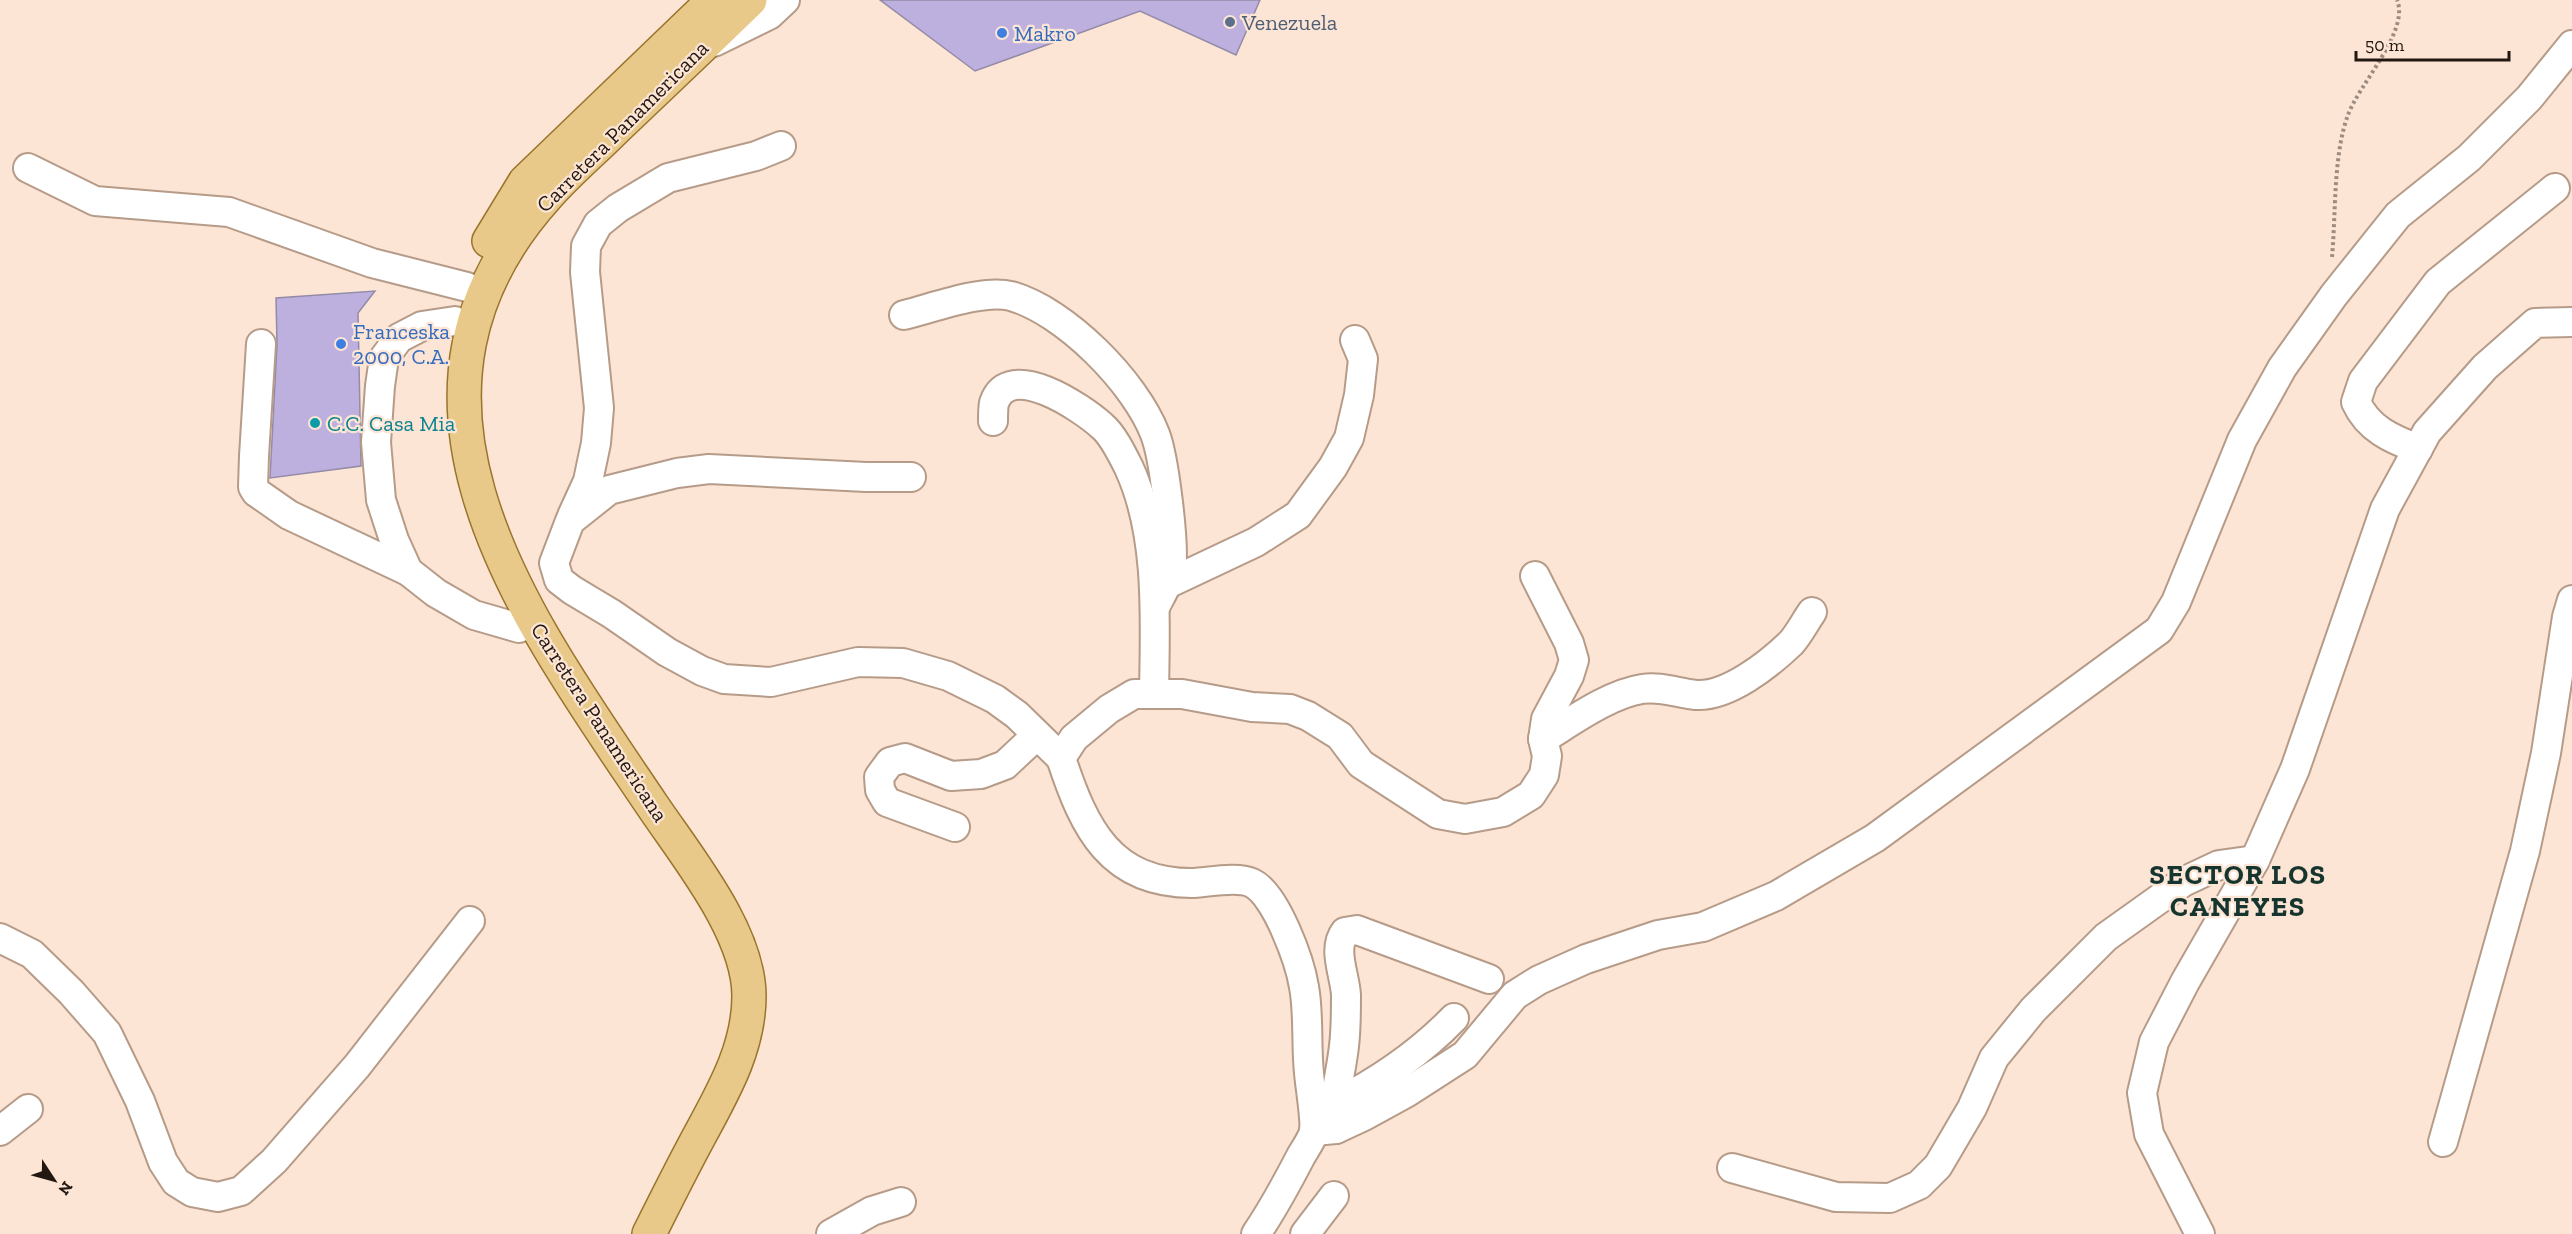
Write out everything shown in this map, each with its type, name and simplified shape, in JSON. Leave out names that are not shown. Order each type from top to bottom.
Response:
[{"type":"main road","name":"Carretera Panamericana","points":[[630,1234],[717,1071],[730,1020],[731,991],[725,963],[709,919],[542,672],[474,540],[452,465],[446,422],[446,383],[455,321],[466,286],[491,236],[525,182],[714,0]]},
{"type":"main road","name":"Carretera Panamericana","points":[[649,1234],[733,1072],[747,1023],[749,993],[745,968],[723,911],[555,660],[491,536],[468,454],[464,382],[476,310],[509,245],[546,196],[750,0]]},
{"type":"street","points":[[698,50],[769,15],[786,0]]},
{"type":"street","points":[[1329,1121],[1407,1093],[1465,1055],[1515,995],[1539,980],[1586,958],[1658,935],[1703,927],[1776,896],[1875,838],[2159,630],[2176,602],[2242,440],[2282,368],[2343,284],[2398,215],[2469,158],[2529,98],[2572,45]]},
{"type":"street","points":[[781,146],[756,156],[669,178],[618,208],[598,224],[586,246],[585,272],[599,408],[596,443],[588,481],[554,563],[559,580],[587,602],[612,614],[667,652],[702,671],[724,678],[771,682],[858,662],[903,663],[948,676],[995,699],[1017,715],[1061,758],[1075,798],[1088,824],[1102,847],[1123,864],[1160,881],[1224,880],[1252,883],[1267,895],[1293,948],[1305,987],[1306,1041],[1329,1121]]},
{"type":"street","points":[[28,168],[94,201],[230,212],[372,263],[466,286]]},
{"type":"street","points":[[2418,449],[2376,429],[2361,414],[2356,402],[2363,381],[2438,282],[2554,189]]},
{"type":"street","points":[[904,315],[982,296],[1008,296],[1033,304],[1066,326],[1120,376],[1140,404],[1156,435],[1168,507],[1172,569],[1161,595]]},
{"type":"street","points":[[408,571],[393,540],[381,500],[376,441],[384,358],[399,338],[422,327],[455,321]]},
{"type":"street","points":[[2200,1234],[2149,1134],[2142,1093],[2154,1042],[2254,860],[2295,769],[2385,509],[2427,432],[2485,368],[2535,323],[2572,322]]},
{"type":"street","points":[[1161,595],[1299,515],[1333,467],[1349,438],[1359,395],[1363,359],[1355,340]]},
{"type":"street","points":[[261,344],[254,456],[253,487],[256,492],[289,515],[408,571],[435,592],[474,615],[519,628]]},
{"type":"street","points":[[993,421],[994,403],[1003,390],[1021,383],[1055,394],[1104,427],[1129,468],[1146,522],[1161,595],[1154,693]]},
{"type":"street","points":[[570,520],[609,490],[676,472],[709,469],[911,477]]},
{"type":"street","points":[[1061,758],[1074,738],[1108,709],[1134,694],[1182,694],[1252,707],[1290,709],[1299,712],[1340,736],[1361,764],[1438,814],[1466,819],[1503,812],[1531,795],[1544,776],[1546,756],[1543,739],[1546,719],[1569,676],[1574,660],[1569,644],[1535,576]]},
{"type":"street","points":[[2443,1142],[2525,851],[2546,753],[2567,617],[2572,600]]},
{"type":"street","points":[[1543,739],[1594,709],[1640,689],[1664,688],[1696,694],[1715,694],[1741,681],[1792,641],[1812,612]]},
{"type":"street","points":[[955,827],[887,802],[880,790],[879,777],[890,762],[904,758],[951,776],[981,774],[1005,765],[1037,735]]},
{"type":"street","points":[[1732,1168],[1836,1197],[1890,1198],[1919,1185],[1938,1166],[1972,1108],[1994,1058],[2033,1010],[2106,937],[2183,882],[2219,865],[2254,860]]},
{"type":"street","points":[[0,938],[32,954],[71,992],[107,1033],[140,1101],[163,1162],[176,1182],[192,1192],[218,1197],[242,1191],[274,1161],[357,1066],[470,921]]},
{"type":"street","points":[[1329,1121],[1345,1044],[1346,993],[1339,948],[1340,938],[1345,932],[1356,930],[1489,979]]},
{"type":"street","points":[[1256,1234],[1329,1121],[1434,1040],[1454,1018]]},
{"type":"street","points":[[0,1131],[28,1109]]},
{"type":"street","points":[[1305,1234],[1334,1196]]},
{"type":"street","points":[[831,1234],[872,1212],[901,1202]]},
{"type":"path","points":[[2343,284],[2331,269],[2336,185],[2342,141],[2348,115],[2368,75],[2391,42],[2401,9],[2397,0]]},
{"type":"building","name":"Makro","points":[[880,0],[1260,0],[1236,55],[1140,11],[975,71]]},
{"type":"building","name":"C.C. Casa Mia","points":[[375,291],[358,313],[361,466],[270,478],[277,345],[276,298]]},
{"type":"place","name":"Venezuela","points":[[1230,22]]},
{"type":"place","name":"Makro","points":[[1002,33]]},
{"type":"place","name":"Franceska 2000, C.A.","points":[[341,344]]},
{"type":"place","name":"C.C. Casa Mia","points":[[315,423]]},
{"type":"district","name":"SECTOR LOS CANEYES","points":[[2238,890]]}]
